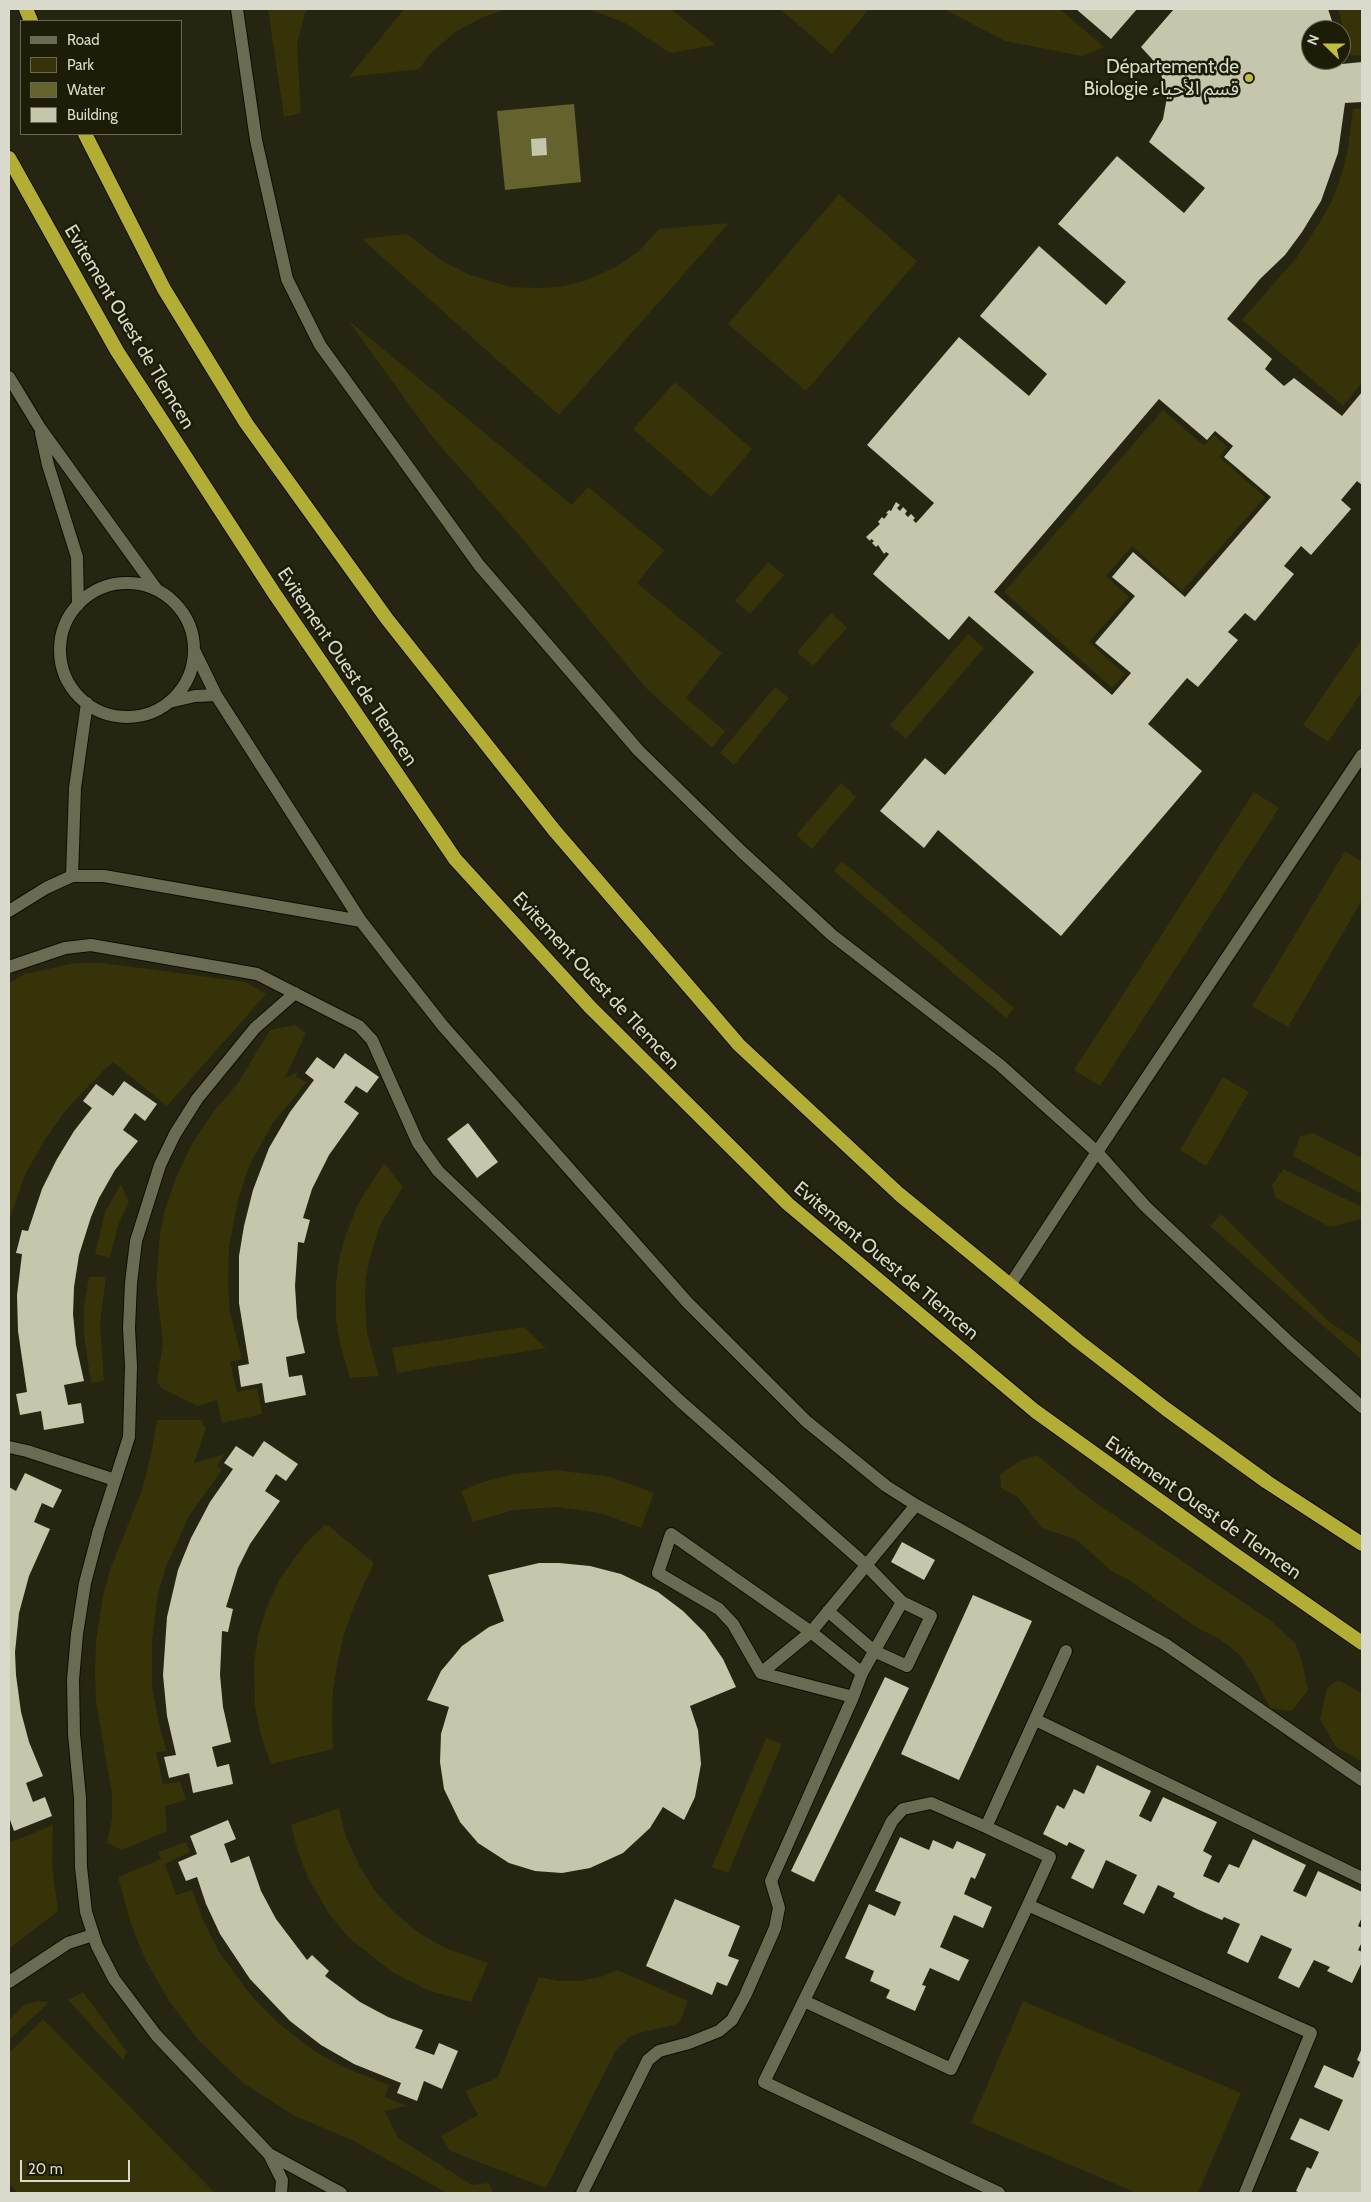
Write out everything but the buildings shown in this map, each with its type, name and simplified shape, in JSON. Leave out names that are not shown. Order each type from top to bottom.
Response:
[{"type":"highway","points":[[86,135],[164,289],[246,423],[387,620],[554,830],[739,1045],[899,1194],[1010,1285],[1166,1409],[1267,1482],[1362,1544]]},
{"type":"highway","name":"Evitement Ouest de Tlemcen","points":[[9,158],[117,351],[274,594],[455,859],[577,993],[788,1204],[1035,1411],[1362,1643]]},
{"type":"street","points":[[237,9],[256,140],[287,279],[320,345],[479,565],[638,750],[742,852],[832,935],[1000,1065],[1097,1152],[1145,1206],[1290,1343],[1362,1407]]},
{"type":"street","points":[[9,377],[40,428],[157,590]]},
{"type":"street","points":[[40,428],[48,465],[77,557],[78,605]]},
{"type":"street","points":[[168,703],[177,695],[190,674],[194,650],[193,637],[184,614],[168,596],[157,590],[134,583],[121,583],[98,590],[78,605],[65,626],[60,650],[65,674],[71,685],[87,703],[109,714],[134,716],[146,714],[168,703],[195,696],[216,695]]},
{"type":"street","points":[[194,650],[216,695],[361,920],[443,1026],[687,1302],[806,1421],[886,1486],[916,1505],[1165,1644],[1362,1780]]},
{"type":"street","points":[[72,876],[75,788],[87,703]]},
{"type":"street","points":[[1010,1285],[1362,755]]},
{"type":"street","points":[[9,911],[46,888],[72,876],[104,876],[361,920]]},
{"type":"street","points":[[9,967],[65,948],[91,945],[257,974],[347,1019],[372,1040],[418,1143],[438,1171],[719,1436],[865,1564],[902,1602],[931,1616],[907,1666],[874,1651],[828,1611]]},
{"type":"street","points":[[281,2193],[282,2180],[269,2154],[156,2035],[114,1979],[93,1934],[86,1912],[82,1887],[80,1798],[74,1734],[73,1680],[77,1634],[85,1582],[129,1437],[131,1283],[136,1241],[160,1165],[175,1134],[197,1099],[255,1028],[294,993]]},
{"type":"street","points":[[9,1447],[27,1451],[115,1480]]},
{"type":"street","points":[[761,1673],[811,1632],[865,1564],[916,1505]]},
{"type":"street","points":[[854,1697],[761,1673],[733,1624],[718,1609],[658,1573],[671,1534],[811,1632],[862,1673]]},
{"type":"street","points":[[582,2193],[648,2060],[659,2051],[690,2043],[719,2031],[732,2020],[737,2012],[774,1928],[779,1908],[771,1881],[854,1697],[862,1673],[902,1602]]},
{"type":"street","points":[[986,1827],[1066,1651]]},
{"type":"street","points":[[1036,1720],[1362,1878]]},
{"type":"street","points":[[804,2001],[951,2069],[1050,1857],[931,1803],[903,1809],[892,1820],[764,2082],[998,2193]]},
{"type":"street","points":[[1028,1905],[1311,2034],[1245,2193]]},
{"type":"street","points":[[9,1982],[68,1943],[93,1934]]},
{"type":"street","points":[[269,2154],[341,2193]]},
{"type":"green space","points":[[268,9],[309,9],[305,13],[297,44],[301,113],[284,117]]},
{"type":"green space","points":[[404,9],[507,9],[481,18],[454,33],[430,54],[419,69],[349,77]]},
{"type":"green space","points":[[589,9],[671,9],[716,45],[670,53],[625,23]]},
{"type":"green space","points":[[780,9],[869,9],[832,54]]},
{"type":"green space","points":[[944,9],[1060,9],[1104,47],[1082,56],[1005,41]]},
{"type":"green space","points":[[1338,9],[1362,9],[1362,56],[1351,55],[1351,20],[1341,20]]},
{"type":"green space","points":[[1362,108],[1362,383],[1343,406],[1242,320],[1297,257],[1322,219],[1333,198],[1343,170],[1353,109]]},
{"type":"green space","points":[[839,194],[917,261],[806,391],[728,324]]},
{"type":"green space","points":[[729,223],[559,415],[362,239],[407,234],[442,261],[470,275],[511,287],[542,288],[564,286],[584,281],[614,268],[640,250],[659,229]]},
{"type":"green space","points":[[348,320],[572,505],[588,487],[664,550],[637,583],[722,653],[686,698],[725,731],[712,748],[646,688],[520,536],[434,439]]},
{"type":"green space","points":[[675,382],[752,449],[711,497],[633,429]]},
{"type":"green space","points":[[1163,410],[1204,446],[1214,435],[1227,447],[1219,457],[1265,497],[1182,591],[1132,546],[1106,576],[1129,597],[1089,642],[1125,674],[1112,688],[1004,592]]},
{"type":"green space","points":[[768,562],[784,575],[750,614],[735,601]]},
{"type":"green space","points":[[831,613],[847,628],[813,666],[797,652]]},
{"type":"green space","points":[[968,634],[984,648],[906,739],[890,725]]},
{"type":"green space","points":[[1362,639],[1362,692],[1328,742],[1303,725]]},
{"type":"green space","points":[[775,687],[789,698],[734,765],[720,753]]},
{"type":"green space","points":[[841,783],[856,797],[812,849],[796,835]]},
{"type":"green space","points":[[1254,792],[1279,808],[1100,1086],[1074,1070]]},
{"type":"green space","points":[[1345,851],[1362,862],[1362,900],[1288,1027],[1252,1006]]},
{"type":"green space","points":[[842,861],[1014,1008],[1006,1018],[834,871]]},
{"type":"green space","points":[[75,963],[102,963],[246,982],[266,994],[167,1106],[113,1062],[106,1068],[66,1110],[44,1141],[25,1175],[9,1221],[9,983],[25,974]]},
{"type":"green space","points":[[295,1025],[306,1033],[285,1078],[298,1072],[296,1077],[307,1082],[273,1123],[250,1164],[238,1200],[229,1247],[228,1285],[230,1313],[242,1359],[230,1362],[237,1392],[257,1388],[262,1414],[222,1423],[217,1400],[197,1406],[161,1388],[157,1381],[163,1344],[156,1284],[160,1234],[165,1210],[177,1175],[193,1142],[214,1111],[238,1083],[270,1030]]},
{"type":"green space","points":[[1223,1077],[1249,1092],[1206,1166],[1180,1150]]},
{"type":"green space","points":[[1313,1133],[1362,1158],[1362,1194],[1293,1156],[1300,1136]]},
{"type":"green space","points":[[384,1163],[403,1187],[380,1225],[366,1278],[367,1333],[379,1376],[350,1378],[340,1344],[336,1320],[336,1284],[339,1260],[345,1237],[358,1204]]},
{"type":"green space","points":[[1283,1169],[1362,1207],[1362,1219],[1330,1227],[1276,1198],[1272,1185]]},
{"type":"green space","points":[[121,1184],[129,1202],[118,1225],[110,1258],[95,1254],[105,1212]]},
{"type":"green space","points":[[1221,1214],[1328,1321],[1362,1344],[1362,1360],[1210,1226]]},
{"type":"green space","points":[[89,1277],[106,1277],[100,1323],[104,1381],[91,1383],[84,1335],[84,1306]]},
{"type":"green space","points":[[524,1327],[546,1348],[397,1373],[392,1348]]},
{"type":"green space","points":[[157,1420],[201,1420],[206,1428],[194,1463],[225,1454],[217,1466],[222,1470],[189,1516],[166,1567],[158,1594],[152,1640],[152,1687],[161,1733],[167,1751],[156,1752],[163,1784],[180,1782],[186,1800],[165,1806],[167,1831],[122,1850],[107,1843],[112,1819],[112,1794],[96,1702],[96,1641],[103,1596],[111,1567],[142,1490]]},
{"type":"green space","points":[[1037,1455],[1089,1498],[1271,1621],[1295,1643],[1302,1661],[1308,1690],[1292,1711],[1270,1708],[1252,1673],[1240,1655],[1221,1640],[1193,1625],[1129,1580],[1111,1571],[1077,1540],[1042,1528],[1018,1497],[1001,1488],[1000,1474],[1020,1461]]},
{"type":"green space","points":[[555,1470],[611,1477],[654,1493],[641,1528],[600,1513],[558,1507],[514,1510],[473,1522],[461,1491],[486,1481],[514,1474]]},
{"type":"green space","points":[[326,1524],[374,1563],[355,1604],[345,1631],[338,1660],[333,1690],[333,1749],[271,1764],[261,1736],[255,1707],[254,1664],[258,1635],[267,1607],[279,1580],[305,1544]]},
{"type":"green space","points":[[1338,1680],[1362,1693],[1362,1762],[1336,1747],[1320,1719],[1327,1688]]},
{"type":"green space","points":[[766,1738],[782,1744],[728,1873],[712,1867]]},
{"type":"green space","points":[[339,1808],[346,1837],[359,1865],[375,1891],[395,1913],[419,1933],[445,1948],[488,1963],[471,2002],[430,1991],[392,1972],[348,1937],[330,1915],[308,1878],[298,1852],[291,1825]]},
{"type":"green space","points":[[53,1825],[52,1865],[58,1911],[9,1949],[9,1843]]},
{"type":"green space","points":[[186,1842],[190,1852],[165,1864],[176,1895],[192,1890],[204,1922],[219,1952],[253,1998],[277,2022],[313,2050],[343,2067],[389,2085],[385,2097],[407,2106],[385,2111],[398,2138],[472,2185],[489,2183],[493,2193],[447,2193],[352,2140],[295,2116],[243,2083],[199,2041],[169,2001],[145,1959],[131,1924],[118,1877],[161,1859],[158,1852]]},
{"type":"green space","points":[[617,1970],[688,2001],[677,2024],[639,2033],[630,2037],[616,2050],[546,2188],[453,2152],[448,2148],[441,2136],[478,2115],[465,2091],[497,2078],[539,1977],[558,1981],[579,1981],[604,1976]]},
{"type":"green space","points":[[83,1992],[127,2052],[123,2060],[68,2000]]},
{"type":"green space","points":[[38,2001],[49,2002],[9,2040],[9,2020],[25,2004]]},
{"type":"green space","points":[[1023,2001],[1241,2093],[1198,2193],[1137,2193],[971,2123]]},
{"type":"green space","points":[[43,2019],[215,2193],[18,2193],[9,2184],[9,2053]]},
{"type":"water","points":[[574,104],[581,182],[505,190],[497,111]]},
{"type":"place","name":"Département de Biologie قسم الأحياء","points":[[1249,78]]}]
